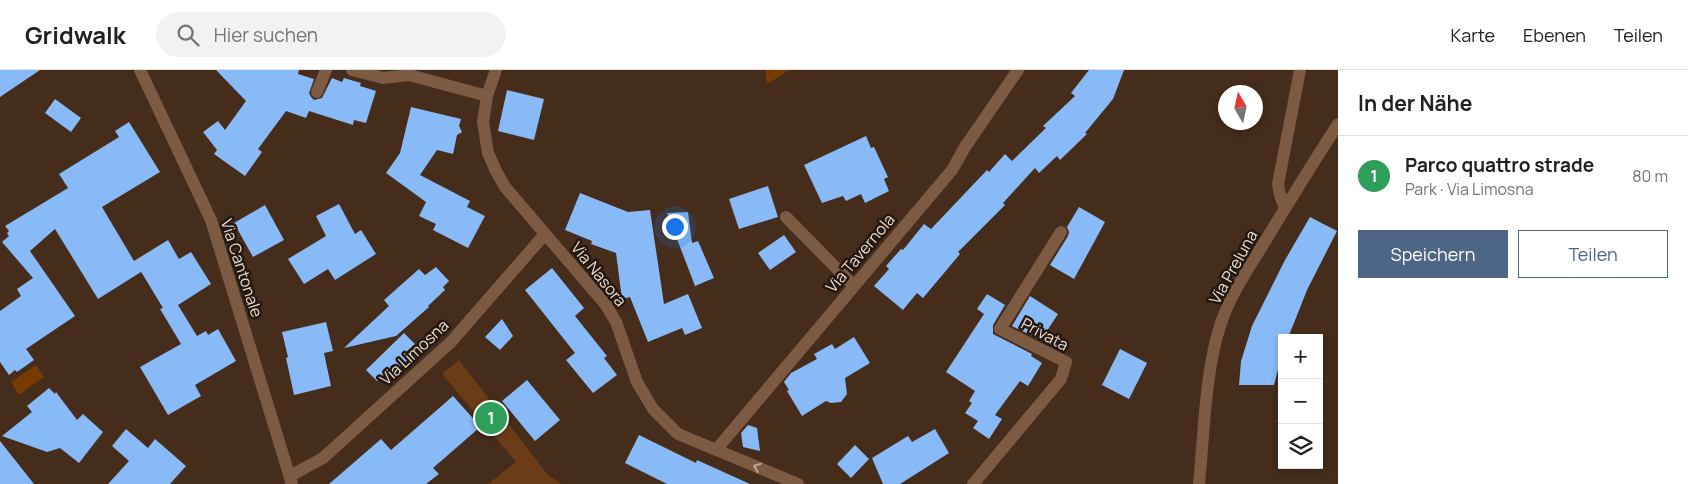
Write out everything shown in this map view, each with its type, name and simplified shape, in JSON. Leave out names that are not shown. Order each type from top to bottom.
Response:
[{"type":"street","name":"Via Cantonale","points":[[140,70],[211,220],[291,480]]},
{"type":"street","points":[[317,92],[326,70]]},
{"type":"street","points":[[352,70],[384,78],[409,75],[487,96]]},
{"type":"street","name":"Via Nasora","points":[[496,70],[487,96],[483,122],[488,153],[505,187],[606,305],[616,322],[637,382],[653,409],[678,434],[798,484]]},
{"type":"street","name":"Via Tavernola","points":[[716,450],[952,170],[1018,70]]},
{"type":"street","points":[[1285,208],[1278,184],[1300,70]]},
{"type":"street","name":"Via Preluna","points":[[1199,484],[1210,374],[1215,346],[1232,297],[1338,124]]},
{"type":"street","points":[[786,217],[854,286]]},
{"type":"street","name":"Privata","points":[[972,484],[1061,379],[1066,362],[1000,329],[1061,232]]},
{"type":"street","name":"Via Limosna","points":[[291,480],[323,458],[452,342],[546,234]]},
{"type":"shaded area","points":[[765,70],[790,70],[767,84]]},
{"type":"shaded area","points":[[459,360],[548,475],[562,484],[488,484],[516,462],[442,374]]},
{"type":"shaded area","points":[[36,365],[44,377],[19,395],[11,382]]},
{"type":"building","points":[[0,70],[40,70],[0,97]]},
{"type":"building","points":[[216,70],[299,70],[298,74],[314,79],[309,93],[314,100],[322,98],[332,78],[342,82],[344,78],[361,83],[360,86],[376,91],[366,123],[354,120],[353,125],[309,111],[306,118],[286,111],[258,149],[262,152],[245,176],[214,154],[217,150],[203,132],[218,121],[225,130],[246,101]]},
{"type":"building","points":[[1089,70],[1124,70],[1113,99],[1085,133],[1087,134],[1060,160],[1057,156],[1039,173],[1035,168],[1003,203],[1005,205],[958,252],[960,254],[923,298],[917,293],[903,310],[874,286],[889,269],[886,266],[901,249],[903,250],[924,224],[931,229],[987,170],[989,172],[1005,154],[1012,161],[1046,128],[1043,126],[1075,96],[1071,93]]},
{"type":"building","points":[[507,90],[544,99],[534,140],[498,131]]},
{"type":"building","points":[[55,99],[81,118],[71,132],[45,113]]},
{"type":"building","points":[[411,107],[461,119],[459,126],[462,132],[457,135],[453,154],[437,150],[420,175],[470,201],[467,207],[485,216],[468,248],[433,230],[436,224],[419,216],[426,202],[386,173],[400,153]]},
{"type":"building","points":[[129,122],[160,172],[102,207],[134,261],[168,240],[179,259],[191,252],[211,284],[178,305],[197,336],[206,331],[208,335],[218,329],[236,361],[195,385],[201,396],[168,415],[140,367],[181,344],[160,309],[163,308],[140,270],[141,272],[98,299],[55,229],[30,251],[75,316],[26,349],[34,360],[17,372],[15,370],[9,375],[0,362],[0,311],[21,296],[17,289],[33,278],[2,242],[9,236],[7,233],[9,231],[5,226],[68,188],[59,174],[119,137],[115,131]]},
{"type":"building","points":[[866,136],[871,148],[874,147],[888,177],[884,179],[889,191],[865,203],[861,194],[846,201],[843,196],[822,203],[804,165]]},
{"type":"building","points":[[768,186],[778,217],[739,229],[729,199]]},
{"type":"building","points":[[580,193],[628,212],[650,210],[664,304],[688,294],[702,328],[685,335],[682,328],[648,342],[630,297],[622,299],[616,253],[591,244],[592,241],[565,230]]},
{"type":"building","points":[[339,204],[355,234],[361,230],[376,254],[335,280],[328,269],[304,284],[288,259],[326,236],[316,216]]},
{"type":"building","points":[[265,205],[284,240],[253,257],[234,223]]},
{"type":"building","points":[[1079,207],[1105,222],[1074,279],[1050,265],[1068,236],[1067,227]]},
{"type":"building","points":[[688,212],[692,243],[698,241],[714,278],[695,286],[667,213]]},
{"type":"building","points":[[1310,217],[1337,231],[1307,290],[1290,334],[1278,334],[1278,370],[1274,385],[1239,385],[1241,361],[1252,326],[1285,260]]},
{"type":"building","points":[[784,235],[796,252],[770,270],[758,253]]},
{"type":"building","points":[[436,267],[449,281],[443,287],[445,290],[429,307],[396,336],[344,348],[389,306],[384,300],[419,269],[425,275]]},
{"type":"building","points":[[552,268],[584,308],[575,316],[607,356],[604,358],[617,375],[593,393],[566,360],[575,353],[525,290]]},
{"type":"building","points":[[987,294],[1005,305],[993,325],[993,334],[1032,354],[1031,356],[1042,363],[1028,386],[1020,381],[995,415],[1002,419],[989,439],[973,428],[978,421],[965,413],[972,403],[969,401],[975,391],[946,372],[984,314],[977,309]]},
{"type":"building","points":[[1030,296],[1058,314],[1041,340],[1012,326]]},
{"type":"building","points":[[502,319],[513,336],[500,350],[485,337]]},
{"type":"building","points":[[326,322],[333,351],[324,353],[331,386],[294,395],[282,332]]},
{"type":"building","points":[[404,333],[415,344],[405,353],[410,358],[387,378],[384,375],[377,381],[366,370]]},
{"type":"building","points":[[854,337],[870,363],[845,378],[847,394],[841,402],[831,403],[826,401],[802,416],[787,391],[789,390],[784,382],[791,373],[817,359],[814,354],[832,344],[835,349]]},
{"type":"building","points":[[1120,349],[1147,363],[1129,399],[1102,385]]},
{"type":"building","points":[[527,380],[560,420],[535,441],[502,401]]},
{"type":"building","points":[[49,388],[55,394],[56,392],[77,420],[83,414],[103,432],[79,463],[60,448],[47,452],[2,436],[32,412],[27,406]]},
{"type":"building","points":[[453,396],[479,425],[477,426],[479,428],[433,468],[439,474],[426,484],[329,484],[381,439],[391,450]]},
{"type":"building","points":[[748,425],[757,428],[760,451],[743,447],[741,433]]},
{"type":"building","points":[[126,429],[148,448],[155,439],[186,466],[170,484],[108,484],[129,461],[112,446]]},
{"type":"building","points":[[935,429],[949,453],[900,484],[883,484],[872,458],[908,436],[912,442]]},
{"type":"building","points":[[639,435],[696,463],[697,460],[750,484],[667,484],[625,463]]},
{"type":"building","points":[[0,441],[34,484],[0,484]]},
{"type":"building","points":[[855,445],[869,459],[851,478],[837,464]]},
{"type":"place","name":"Parco quattro strade","points":[[491,418]]}]
